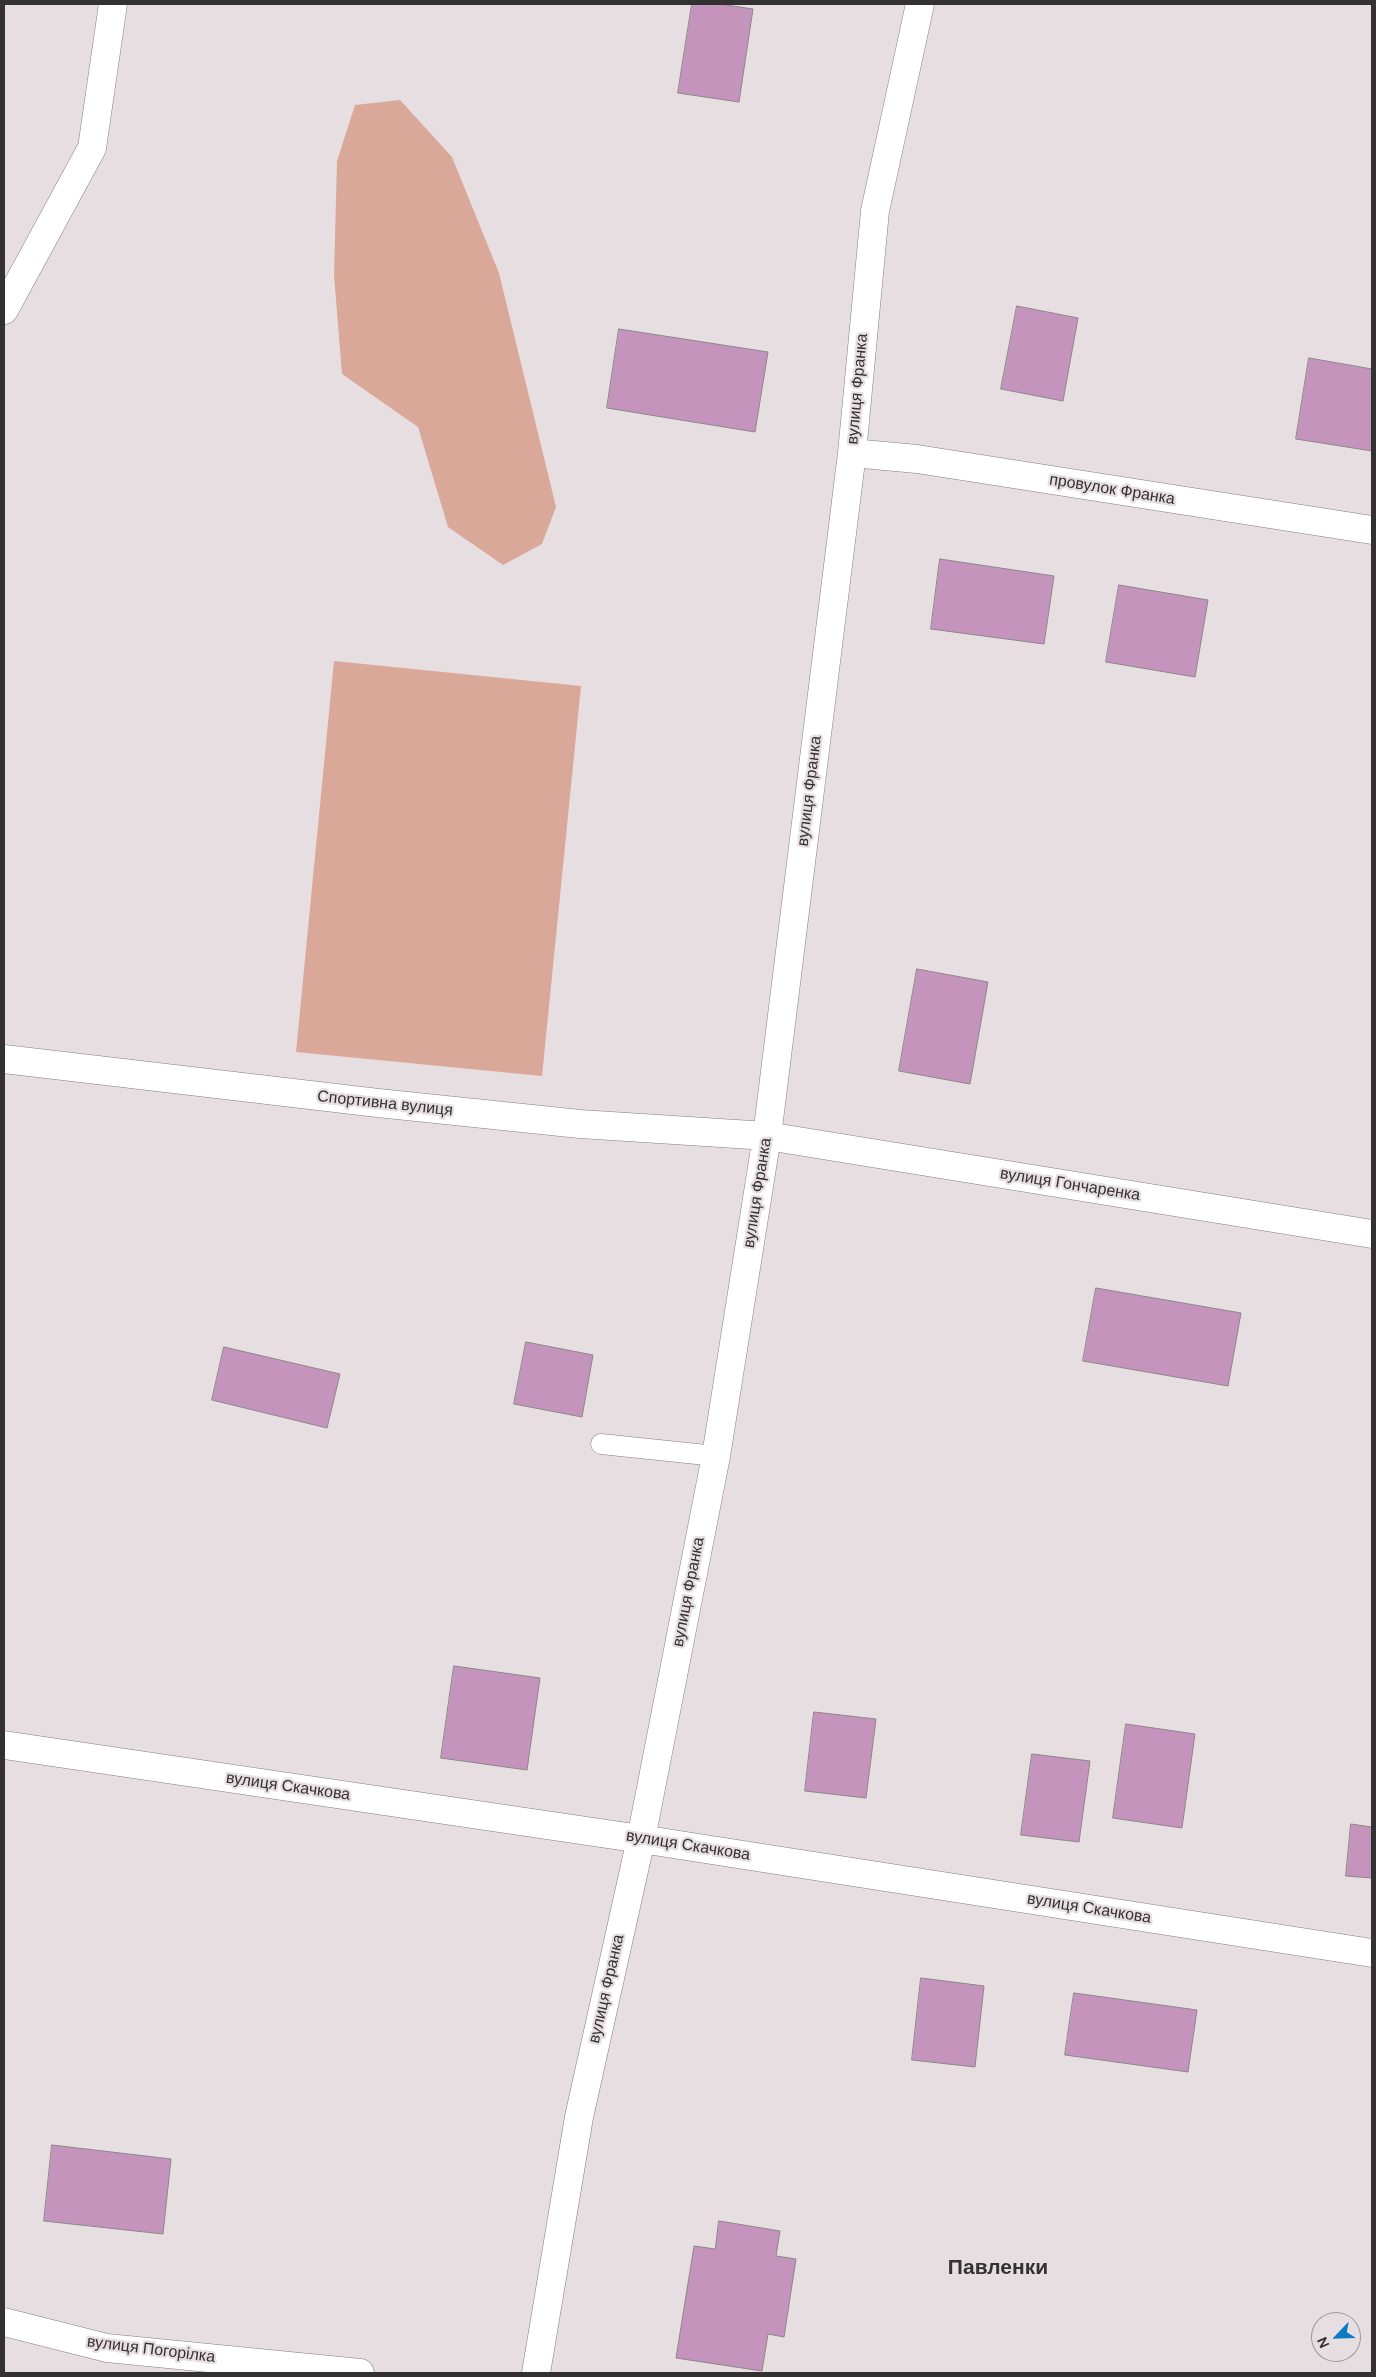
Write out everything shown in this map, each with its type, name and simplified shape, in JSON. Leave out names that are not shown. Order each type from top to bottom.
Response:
[{"type":"street","points":[[4,310],[92,148],[114,4]]},
{"type":"street","name":"вулиця Франка","points":[[536,2373],[579,2117],[641,1839],[716,1456],[767,1136],[852,453],[875,211],[920,4]]},
{"type":"street","name":"провулок Франка","points":[[852,453],[917,459],[1372,530]]},
{"type":"street","name":"Спортивна вулиця","points":[[4,1059],[378,1103],[580,1124],[767,1136]]},
{"type":"street","name":"вулиця Гончаренка","points":[[767,1136],[1372,1234]]},
{"type":"street","name":"вулиця Скачкова","points":[[4,1746],[641,1839],[1372,1953]]},
{"type":"street","name":"вулиця Погорілка","points":[[4,2322],[107,2348],[360,2373]]},
{"type":"lane","points":[[601,1444],[716,1456]]},
{"type":"shaded area","points":[[400,100],[452,157],[499,273],[556,507],[542,544],[503,565],[448,527],[418,427],[342,374],[334,275],[337,161],[355,105]]},
{"type":"shaded area","points":[[334,661],[581,686],[542,1076],[296,1052]]},
{"type":"building","points":[[692,4],[720,4],[753,9],[739,102],[678,93]]},
{"type":"building","points":[[1017,306],[1078,318],[1063,401],[1001,389]]},
{"type":"building","points":[[619,329],[768,352],[755,432],[607,408]]},
{"type":"building","points":[[1309,358],[1372,369],[1372,451],[1296,439]]},
{"type":"building","points":[[940,559],[1054,576],[1044,644],[931,629]]},
{"type":"building","points":[[1119,585],[1208,600],[1195,677],[1106,662]]},
{"type":"building","points":[[917,969],[988,982],[970,1084],[899,1071]]},
{"type":"building","points":[[1096,1288],[1241,1313],[1228,1386],[1083,1361]]},
{"type":"building","points":[[526,1342],[593,1355],[582,1417],[514,1404]]},
{"type":"building","points":[[224,1347],[340,1374],[327,1428],[212,1400]]},
{"type":"building","points":[[454,1666],[540,1678],[527,1770],[441,1758]]},
{"type":"building","points":[[814,1712],[876,1719],[866,1798],[805,1791]]},
{"type":"building","points":[[1126,1724],[1195,1734],[1182,1828],[1113,1818]]},
{"type":"building","points":[[1032,1754],[1090,1761],[1079,1842],[1021,1835]]},
{"type":"building","points":[[1351,1824],[1372,1827],[1372,1878],[1346,1876]]},
{"type":"building","points":[[921,1978],[984,1986],[975,2067],[912,2060]]},
{"type":"building","points":[[1074,1993],[1197,2010],[1188,2072],[1065,2055]]},
{"type":"building","points":[[52,2145],[171,2159],[163,2234],[44,2221]]},
{"type":"building","points":[[719,2221],[780,2231],[776,2256],[796,2259],[784,2337],[768,2334],[762,2371],[676,2358],[694,2246],[715,2249]]},
{"type":"district","name":"Павленки","points":[[998,2268]]}]
